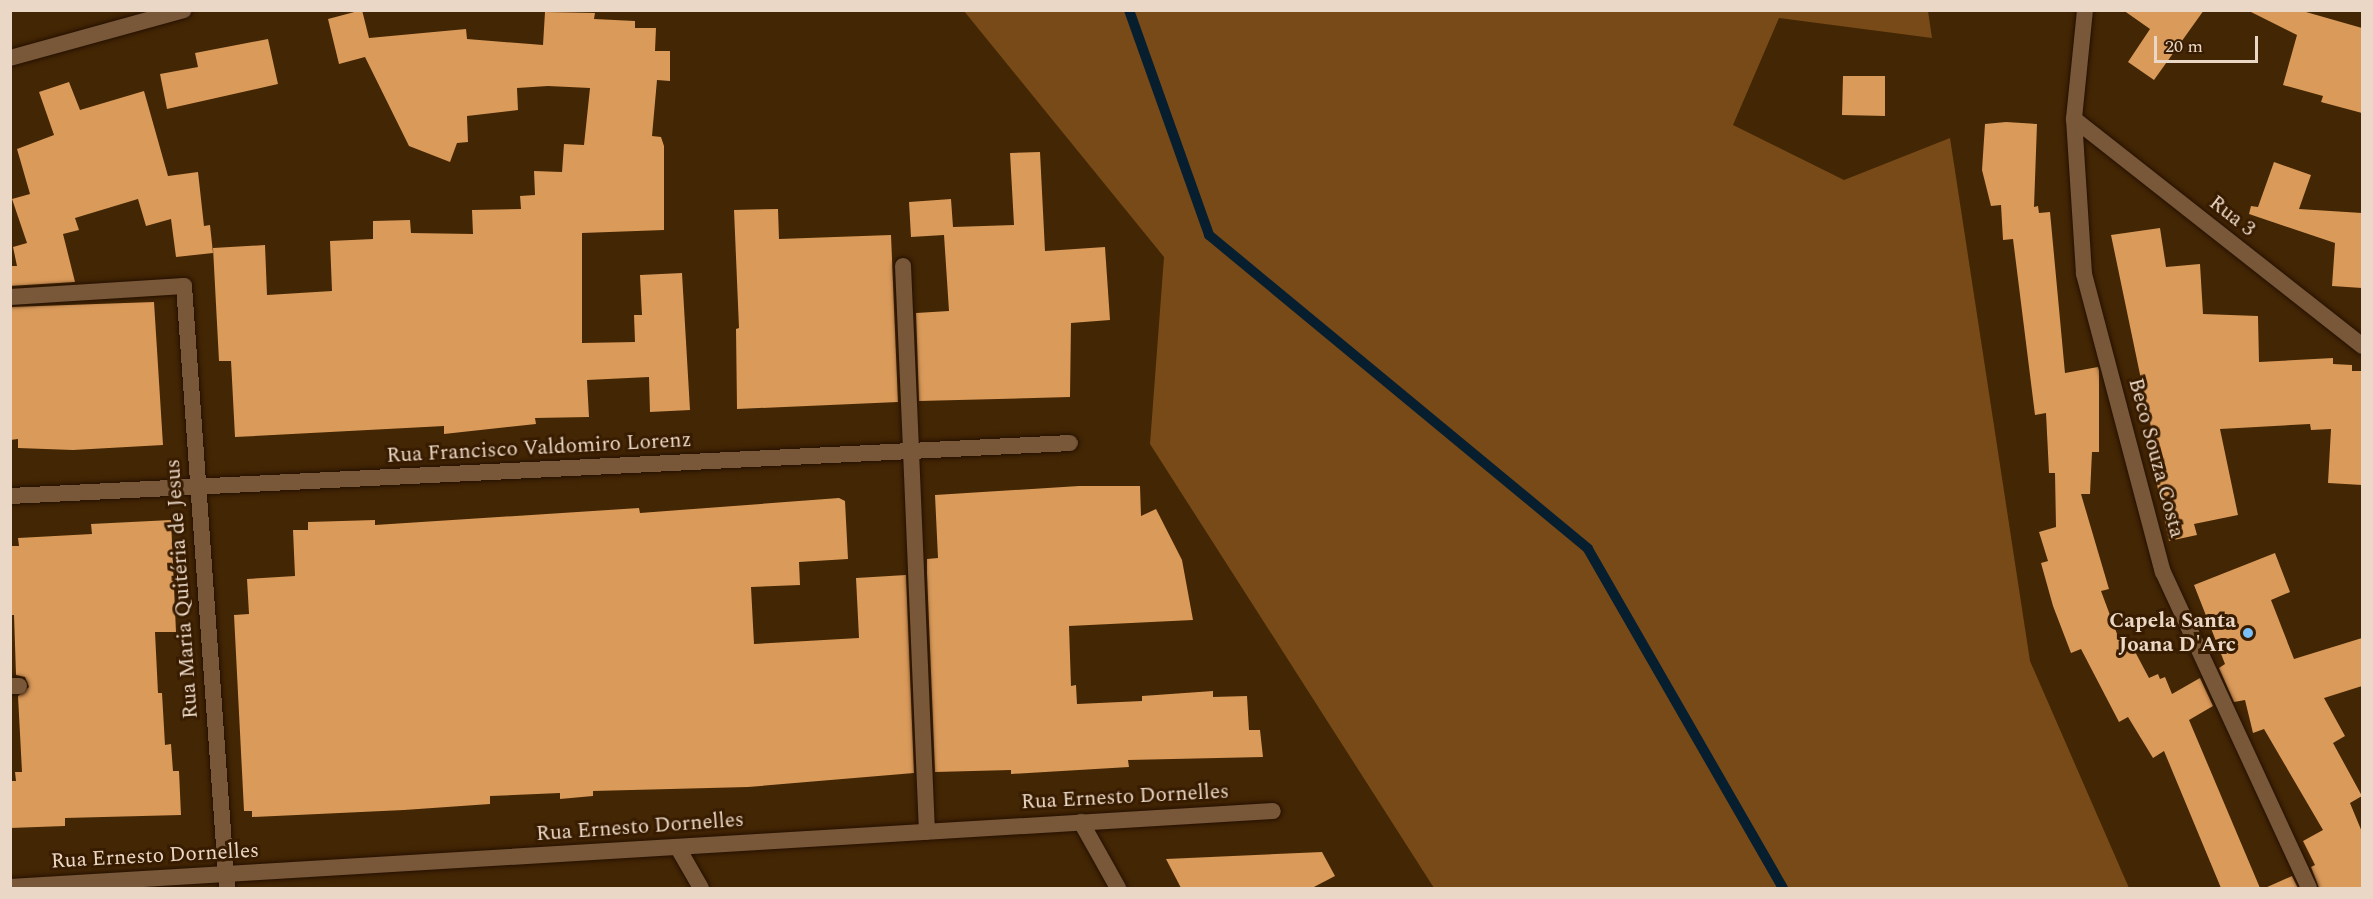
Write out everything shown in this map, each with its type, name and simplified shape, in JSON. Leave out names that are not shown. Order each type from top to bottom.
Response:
[{"type":"street","name":"Beco Souza Costa","points":[[2085,10],[2074,119],[2084,274],[2163,572],[2309,888]]},
{"type":"street","points":[[10,58],[175,12]]},
{"type":"street","name":"Rua 3","points":[[2074,119],[2362,346]]},
{"type":"street","points":[[903,266],[927,832]]},
{"type":"street","name":"Rua Maria Quitéria de Jesus","points":[[10,297],[183,286],[227,882]]},
{"type":"street","name":"Rua Francisco Valdomiro Lorenz","points":[[10,496],[1070,443]]},
{"type":"street","name":"Rua Ernesto Dornelles","points":[[10,887],[227,882],[678,848],[1273,811]]},
{"type":"street","points":[[1081,822],[1118,888]]},
{"type":"street","points":[[678,848],[701,888]]},
{"type":"shaded area","points":[[964,11],[1928,11],[1932,38],[1779,18],[1733,125],[1844,180],[1950,138],[2030,661],[2129,888],[1434,888],[1150,444],[1164,257]]},
{"type":"building","points":[[362,10],[369,38],[466,29],[467,39],[543,45],[545,12],[595,13],[594,19],[635,21],[635,28],[656,28],[655,51],[670,51],[670,81],[657,80],[652,136],[661,137],[664,146],[664,230],[582,233],[582,343],[635,342],[634,315],[642,315],[640,275],[682,273],[690,410],[650,412],[649,377],[587,380],[589,417],[535,418],[536,424],[444,434],[444,426],[235,437],[231,361],[219,361],[213,248],[265,245],[267,295],[332,291],[330,241],[373,239],[373,221],[410,220],[411,233],[473,234],[472,210],[521,209],[520,196],[535,195],[534,171],[562,172],[564,144],[584,145],[590,88],[548,86],[517,88],[518,110],[467,116],[468,142],[457,143],[450,162],[409,146],[365,57],[339,64],[328,19]]},
{"type":"building","points":[[2123,10],[2204,10],[2154,80],[2128,62],[2150,29]]},
{"type":"building","points":[[2247,10],[2299,10],[2362,28],[2362,113],[2321,102],[2323,96],[2283,85],[2297,35]]},
{"type":"building","points":[[268,39],[278,84],[167,109],[160,74],[198,67],[195,53]]},
{"type":"building","points":[[1843,76],[1885,76],[1885,116],[1842,115]]},
{"type":"building","points":[[69,82],[80,110],[144,91],[168,176],[198,172],[204,226],[210,225],[213,253],[176,257],[171,219],[146,226],[138,199],[75,218],[79,230],[63,234],[75,282],[10,286],[10,266],[17,266],[13,247],[27,243],[12,199],[30,194],[17,149],[54,135],[39,92]]},
{"type":"building","points":[[2006,122],[2037,124],[2034,207],[2038,206],[2039,213],[2050,212],[2065,373],[2098,367],[2099,370],[2099,452],[2092,452],[2090,494],[2081,494],[2109,589],[2101,591],[2123,650],[2132,646],[2149,678],[2158,674],[2160,679],[2165,677],[2172,694],[2200,678],[2213,706],[2189,720],[2260,888],[2221,888],[2164,751],[2153,758],[2128,717],[2119,722],[2081,649],[2071,653],[2053,606],[2041,563],[2048,561],[2039,532],[2056,527],[2055,473],[2049,473],[2046,413],[2035,415],[2013,239],[2003,240],[2001,205],[1991,206],[1982,170],[1985,124]]},
{"type":"building","points":[[1040,152],[1045,251],[1105,247],[1110,320],[1071,323],[1070,397],[919,401],[916,313],[949,311],[944,235],[911,237],[909,202],[951,199],[953,227],[1014,225],[1010,153]]},
{"type":"building","points":[[2274,162],[2311,175],[2299,209],[2362,213],[2362,288],[2332,286],[2335,243],[2249,214],[2251,206],[2258,207]]},
{"type":"building","points":[[778,209],[779,239],[891,235],[898,402],[737,409],[736,329],[739,328],[734,210]]},
{"type":"building","points":[[2160,228],[2166,267],[2200,264],[2203,314],[2258,316],[2259,362],[2333,358],[2333,364],[2352,365],[2352,371],[2362,371],[2362,485],[2328,483],[2331,429],[2311,430],[2310,424],[2220,429],[2238,515],[2194,524],[2197,535],[2169,541],[2152,461],[2158,461],[2111,235]]},
{"type":"building","points":[[154,302],[163,445],[73,450],[18,448],[18,439],[10,440],[10,307]]},
{"type":"building","points":[[1079,486],[1140,486],[1141,516],[1156,509],[1182,560],[1193,620],[1069,626],[1071,686],[1076,685],[1077,704],[1142,701],[1142,696],[1213,691],[1213,697],[1247,696],[1249,730],[1260,730],[1263,757],[1128,760],[1129,767],[1011,774],[1011,770],[935,772],[927,559],[938,558],[935,495]]},
{"type":"building","points":[[839,498],[845,501],[848,559],[799,562],[800,585],[751,587],[754,644],[859,638],[856,578],[906,575],[914,773],[748,787],[593,791],[593,796],[560,799],[560,793],[490,796],[490,804],[404,810],[252,817],[252,811],[244,811],[234,615],[249,614],[247,579],[295,576],[293,530],[308,530],[308,522],[375,520],[375,525],[639,508],[640,513]]},
{"type":"building","points":[[171,520],[176,632],[155,632],[158,693],[162,693],[165,745],[171,744],[173,771],[179,771],[181,815],[65,818],[65,826],[10,828],[10,781],[16,781],[15,772],[22,772],[18,696],[29,687],[25,677],[16,675],[14,615],[10,615],[10,546],[19,546],[18,538],[92,534],[91,524]]},
{"type":"building","points":[[2275,553],[2290,592],[2271,600],[2294,659],[2362,638],[2362,686],[2324,698],[2345,736],[2333,743],[2362,796],[2350,803],[2362,832],[2362,888],[2319,888],[2311,867],[2315,865],[2303,841],[2323,830],[2264,729],[2253,733],[2245,700],[2234,702],[2219,668],[2225,664],[2194,585]]},
{"type":"building","points":[[1322,852],[1335,876],[1312,888],[1181,888],[1166,859]]},
{"type":"building","points":[[2292,876],[2298,888],[2265,888]]},
{"type":"waterway","points":[[1129,10],[1209,235],[1588,549],[1783,888]]},
{"type":"place","name":"Capela Santa Joana D'Arc","points":[[2248,633]]}]
